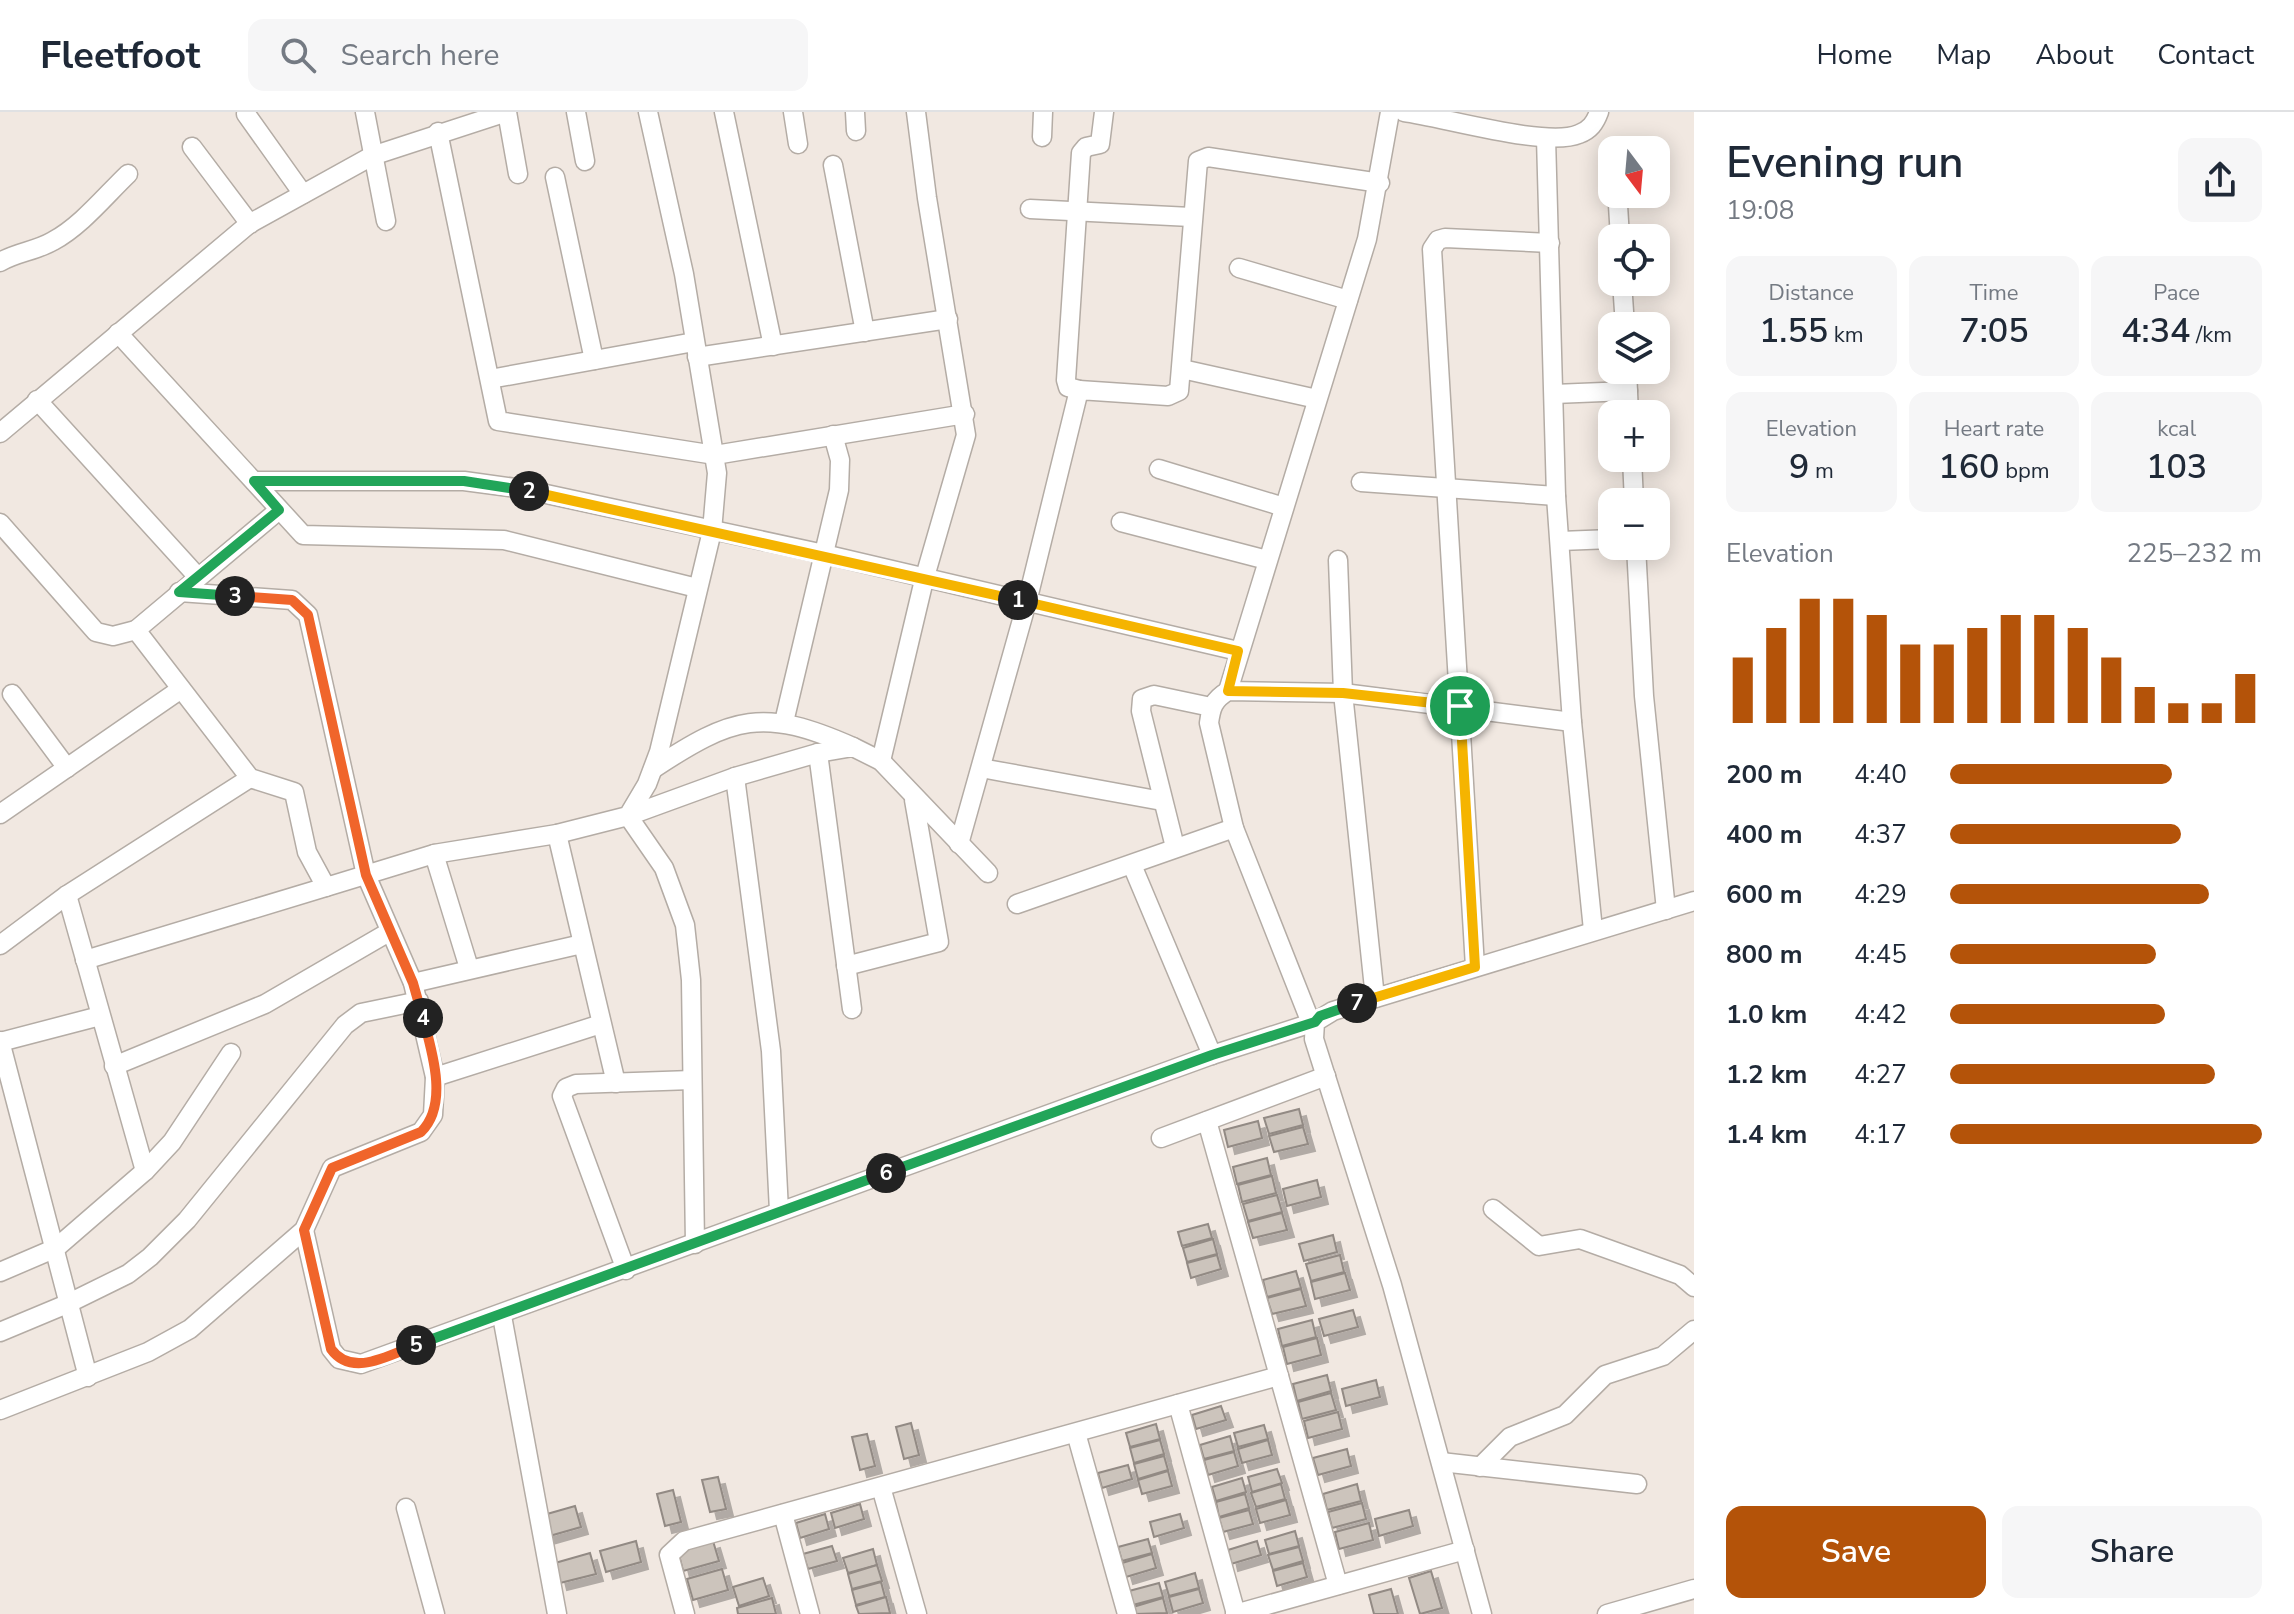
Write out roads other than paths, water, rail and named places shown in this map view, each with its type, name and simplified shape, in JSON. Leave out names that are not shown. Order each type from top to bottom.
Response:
[{"type":"street","points":[[365,112],[386,221]]},
{"type":"street","points":[[0,433],[250,224],[372,156],[507,112],[518,174]]},
{"type":"street","points":[[576,112],[585,161]]},
{"type":"street","points":[[628,816],[653,769],[712,531],[715,455],[684,274],[648,112]]},
{"type":"street","points":[[724,112],[773,346]]},
{"type":"street","points":[[793,112],[798,144]]},
{"type":"street","points":[[855,112],[856,131]]},
{"type":"street","points":[[881,761],[924,580],[965,448],[965,414],[927,198],[916,112]]},
{"type":"street","points":[[1042,137],[1043,112]]},
{"type":"street","points":[[1104,112],[1100,144],[1086,147],[1081,153],[1066,380],[1068,387],[1079,390],[1168,396],[1179,391],[1191,217],[1197,166],[1202,158],[1380,183]]},
{"type":"street","points":[[1390,112],[1380,183],[1348,300],[1228,691],[1211,707],[1209,723],[1234,828],[1313,1023],[1314,1039],[1392,1285],[1482,1614]]},
{"type":"street","points":[[1415,113],[1546,138],[1576,136],[1592,126],[1599,112]]},
{"type":"street","points":[[246,114],[303,194]]},
{"type":"street","points":[[438,132],[490,379],[494,413],[503,423],[715,455],[965,414]]},
{"type":"street","points":[[1546,138],[1556,496],[1572,722],[1593,930]]},
{"type":"street","points":[[192,147],[250,224]]},
{"type":"street","points":[[833,165],[865,332]]},
{"type":"street","points":[[0,262],[20,251],[50,243],[64,234],[128,174]]},
{"type":"street","points":[[555,177],[594,360]]},
{"type":"street","points":[[1030,209],[1191,217]]},
{"type":"street","points":[[1475,967],[1432,249],[1438,240],[1445,238],[1550,243]]},
{"type":"street","points":[[1239,268],[1348,300]]},
{"type":"street","points":[[490,379],[594,360],[696,349],[773,346],[948,319]]},
{"type":"street","points":[[118,333],[303,535],[504,540],[697,588]]},
{"type":"street","points":[[1182,369],[1317,399]]},
{"type":"street","points":[[1628,384],[1628,400]]},
{"type":"street","points":[[959,844],[1027,602],[1079,390]]},
{"type":"street","points":[[1554,394],[1628,391]]},
{"type":"street","points":[[37,400],[197,576]]},
{"type":"street","points":[[784,722],[841,476],[833,435]]},
{"type":"street","points":[[1159,469],[1284,507]]},
{"type":"street","points":[[254,481],[464,481],[523,489],[824,554],[924,580],[1238,651]]},
{"type":"street","points":[[1361,482],[1448,491],[1556,496]]},
{"type":"street","points":[[0,523],[96,632],[113,636],[136,630],[279,510]]},
{"type":"street","points":[[1121,522],[1267,560]]},
{"type":"street","points":[[1560,541],[1598,540]]},
{"type":"street","points":[[1338,560],[1343,693],[1375,998]]},
{"type":"street","points":[[1637,560],[1644,696],[1666,910]]},
{"type":"street","points":[[0,1410],[88,1377],[190,1329],[304,1230],[332,1168],[421,1132],[429,1125],[433,1115],[435,1077],[419,1001],[366,875],[304,608],[292,600],[179,592]]},
{"type":"street","points":[[136,630],[250,778],[296,795],[302,837],[326,887]]},
{"type":"street","points":[[0,814],[181,689]]},
{"type":"street","points":[[1228,691],[1343,693],[1572,722]]},
{"type":"street","points":[[12,694],[67,768]]},
{"type":"street","points":[[1175,847],[1141,711],[1142,699],[1154,695],[1211,707]]},
{"type":"street","points":[[653,769],[718,730],[755,721],[784,722],[853,747],[881,761],[914,800],[988,873]]},
{"type":"street","points":[[85,960],[434,854],[557,834],[628,816],[735,777],[818,753],[853,747]]},
{"type":"street","points":[[818,753],[852,1009]]},
{"type":"street","points":[[981,768],[1162,801]]},
{"type":"street","points":[[735,777],[771,1051],[779,1211]]},
{"type":"street","points":[[0,945],[67,895],[250,778]]},
{"type":"street","points":[[846,966],[939,942],[914,800]]},
{"type":"street","points":[[628,816],[664,868],[685,925],[691,980],[695,1244]]},
{"type":"street","points":[[1017,904],[1234,828]]},
{"type":"street","points":[[557,834],[616,1083]]},
{"type":"street","points":[[434,854],[469,968]]},
{"type":"street","points":[[1132,865],[1212,1055]]},
{"type":"street","points":[[67,895],[145,1171]]},
{"type":"street","points":[[304,1230],[331,1349],[339,1359],[349,1364],[361,1364],[502,1316],[779,1211],[1212,1055],[1313,1023],[1320,1016],[1694,901]]},
{"type":"street","points":[[114,1066],[265,1004],[389,932]]},
{"type":"street","points":[[413,983],[582,944]]},
{"type":"street","points":[[0,1332],[128,1274],[169,1240],[345,1025],[361,1013],[419,1001]]},
{"type":"street","points":[[88,1377],[0,1042],[100,1016]]},
{"type":"street","points":[[435,1077],[601,1024]]},
{"type":"street","points":[[0,1272],[56,1248],[145,1171],[172,1142],[231,1053]]},
{"type":"street","points":[[1161,1138],[1326,1076]]},
{"type":"street","points":[[626,1270],[562,1096],[566,1088],[576,1084],[692,1080]]},
{"type":"street","points":[[1207,1121],[1338,1585]]},
{"type":"street","points":[[1493,1209],[1539,1246],[1580,1239],[1680,1275],[1694,1287]]},
{"type":"street","points":[[502,1316],[557,1614]]},
{"type":"street","points":[[1480,1467],[1510,1437],[1565,1415],[1605,1375],[1655,1360],[1694,1330]]},
{"type":"street","points":[[685,1614],[669,1555],[674,1547],[1279,1376]]},
{"type":"street","points":[[1178,1404],[1236,1614],[1465,1550]]},
{"type":"street","points":[[1076,1433],[1127,1614]]},
{"type":"street","points":[[1441,1462],[1637,1484]]},
{"type":"street","points":[[881,1487],[917,1614]]},
{"type":"street","points":[[406,1508],[435,1614]]},
{"type":"street","points":[[783,1514],[810,1614]]},
{"type":"street","points":[[1607,1614],[1694,1589]]}]
